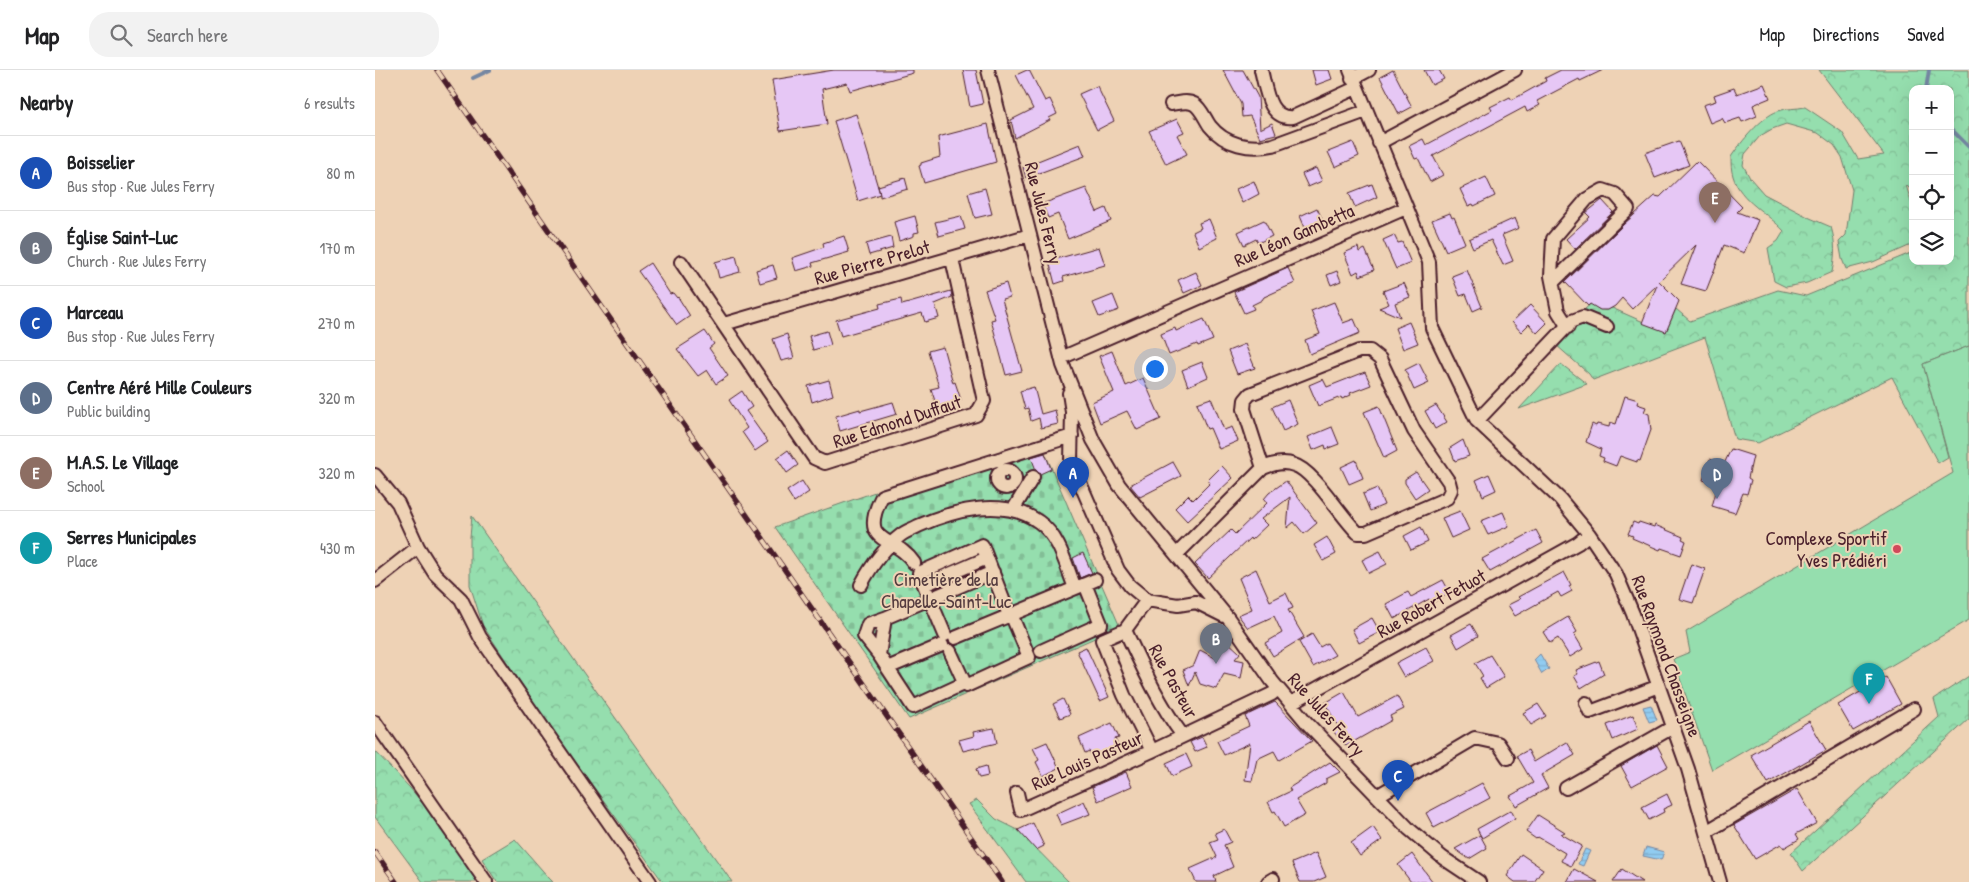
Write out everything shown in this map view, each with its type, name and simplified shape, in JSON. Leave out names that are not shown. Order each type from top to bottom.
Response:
[{"type":"street","name":"Rue Jules Ferry","points":[[988,70],[1062,362],[1072,412],[1071,462],[1118,570],[1129,586],[1147,600],[1179,604],[1196,602],[1228,618]]},
{"type":"street","points":[[1261,70],[1273,110],[1279,116],[1286,118],[1293,118],[1369,70]]},
{"type":"street","points":[[1379,143],[1515,70]]},
{"type":"street","points":[[1353,79],[1406,208]]},
{"type":"street","points":[[1171,104],[1187,101],[1195,104],[1212,128],[1226,141],[1242,146],[1259,148],[1273,145],[1366,111]]},
{"type":"street","points":[[1553,282],[1628,209],[1615,194],[1603,190],[1587,199],[1553,239],[1553,282],[1558,311],[1568,327]]},
{"type":"street","name":"Rue Léon Gambetta","points":[[1062,362],[1406,208]]},
{"type":"street","name":"Rue Raymond Chasseigne","points":[[1406,208],[1429,262],[1432,328],[1477,421],[1560,499],[1589,534],[1616,574],[1633,614],[1688,769],[1720,882]]},
{"type":"street","name":"Rue Pierre Prelot","points":[[725,324],[1030,235]]},
{"type":"street","name":"Rue Edmond Duffaut","points":[[681,262],[725,324],[814,458],[825,464],[976,415],[984,401],[952,258]]},
{"type":"street","points":[[1477,421],[1572,321],[1583,317],[1607,328]]},
{"type":"street","points":[[1177,554],[1263,468],[1277,463],[1294,465],[1307,471],[1358,534],[1366,533],[1447,498],[1451,490],[1449,482],[1414,431],[1380,359],[1370,351],[1359,351],[1250,394],[1245,400],[1244,409],[1263,468]]},
{"type":"street","name":"Rue Jules Ferry","points":[[1062,362],[1093,440],[1119,485],[1228,618],[1278,689],[1307,723],[1409,828],[1443,858],[1479,882]]},
{"type":"street","points":[[914,563],[909,555],[881,539],[873,527],[874,511],[882,496],[1071,441],[1080,436],[1093,440]]},
{"type":"street","points":[[375,475],[397,503],[418,547],[435,574],[461,599],[479,637],[651,882]]},
{"type":"street","points":[[1013,510],[1020,487],[1033,477]]},
{"type":"street","points":[[861,585],[871,566],[890,544],[903,534],[953,513],[986,508],[1013,510],[1040,523],[1057,542],[1085,584],[1101,624],[1041,651]]},
{"type":"street","name":"Rue Robert Fetuot","points":[[1291,703],[1578,543],[1589,534]]},
{"type":"street","points":[[375,581],[418,547]]},
{"type":"street","points":[[987,558],[993,572],[1029,657],[966,686],[924,585],[987,558]]},
{"type":"street","points":[[965,683],[913,707],[879,655],[864,636],[868,624],[993,572]]},
{"type":"street","points":[[1196,602],[1199,582]]},
{"type":"street","points":[[893,666],[1085,584]]},
{"type":"street","points":[[1147,600],[1125,630],[1102,640],[1124,695],[1152,752]]},
{"type":"street","points":[[879,655],[885,618]]},
{"type":"street","name":"Rue Pasteur","points":[[1125,630],[1172,722],[1183,736],[1272,694],[1278,689]]},
{"type":"street","points":[[1586,703],[1590,712],[1659,686]]},
{"type":"street","points":[[1706,832],[1914,709]]},
{"type":"street","points":[[375,722],[485,882]]},
{"type":"street","points":[[1566,788],[1673,727]]},
{"type":"street","name":"Rue Louis Pasteur","points":[[1017,793],[1021,810],[1152,752],[1183,736]]},
{"type":"street","points":[[1377,796],[1475,738],[1498,744],[1508,758]]},
{"type":"green space","points":[[1819,70],[1969,70],[1969,346],[1923,364],[1948,457],[1938,463],[1892,377],[1758,443],[1735,439],[1705,337],[1593,380],[1589,374],[1556,345],[1571,327],[1575,328],[1587,323],[1584,310],[1594,301],[1598,309],[1606,310],[1612,308],[1666,332],[1676,309],[1690,321],[1778,290],[1806,296],[1909,254],[1909,265],[1954,265],[1954,85],[1909,85],[1909,188],[1906,185],[1909,195],[1909,246],[1873,262],[1846,269],[1842,259],[1839,242],[1846,235],[1852,190],[1842,157],[1834,145],[1818,133],[1786,124],[1760,136],[1745,154],[1743,165],[1750,178],[1764,194],[1831,227],[1833,233],[1835,250],[1832,272],[1807,283],[1786,287],[1774,281],[1768,248],[1778,241],[1784,231],[1748,200],[1737,185],[1732,171],[1731,157],[1746,137],[1758,124],[1772,114],[1781,110],[1805,107],[1842,132],[1858,159],[1884,155]]},
{"type":"green space","name":"Complexe Sportif Yves Prédiéri","points":[[1969,346],[1969,620],[1712,770],[1673,659],[1690,652],[1686,632],[1953,473],[1923,364]]},
{"type":"green space","points":[[1561,364],[1587,384],[1519,409]]},
{"type":"green space","name":"Cimetière de la Chapelle-Saint-Luc","points":[[1042,446],[1120,627],[909,719],[775,527],[892,486],[894,498]]},
{"type":"green space","points":[[472,516],[732,882],[663,882],[555,734],[483,626],[470,585]]},
{"type":"green space","points":[[1969,676],[1969,719],[1803,871],[1791,853],[1939,717],[1934,699]]},
{"type":"green space","points":[[375,751],[410,788],[439,823],[477,882],[423,882],[375,817]]},
{"type":"green space","points":[[977,800],[996,819],[1018,830],[1069,882],[1026,882],[969,804]]},
{"type":"green space","points":[[515,839],[553,882],[497,882],[482,859]]},
{"type":"water","points":[[1540,654],[1549,669],[1542,674],[1534,660]]},
{"type":"water","points":[[1651,705],[1657,720],[1649,722],[1643,707]]},
{"type":"water","points":[[1646,847],[1664,852],[1661,860],[1643,856]]},
{"type":"water","points":[[1585,849],[1590,851],[1583,866],[1578,864]]},
{"type":"building","points":[[834,70],[913,70],[913,73],[850,91],[847,83],[822,89],[827,124],[780,131],[772,80]]},
{"type":"building","points":[[963,70],[976,70],[983,104],[970,107]]},
{"type":"building","points":[[1029,70],[1045,101],[1050,99],[1057,114],[1049,118],[1050,120],[1015,138],[1011,120],[1033,109],[1016,75]]},
{"type":"building","points":[[1223,70],[1243,70],[1258,97],[1260,129],[1272,123],[1276,134],[1260,138],[1250,116],[1242,117],[1241,104]]},
{"type":"building","points":[[1312,70],[1329,70],[1332,79],[1316,85]]},
{"type":"building","points":[[1393,70],[1412,107],[1399,114],[1380,77]]},
{"type":"building","points":[[1424,70],[1439,70],[1444,79],[1432,85]]},
{"type":"building","points":[[1561,70],[1603,70],[1580,81],[1579,79],[1537,101],[1540,105],[1527,112],[1525,107],[1433,156],[1443,175],[1430,182],[1418,158],[1415,159],[1409,146],[1423,139],[1426,145],[1492,110],[1490,107],[1510,97],[1512,100],[1546,81],[1545,78]]},
{"type":"building","points":[[1764,84],[1770,98],[1753,105],[1757,116],[1742,122],[1740,118],[1725,123],[1722,118],[1710,123],[1703,105],[1716,101],[1714,95],[1734,88],[1737,94]]},
{"type":"building","points":[[1097,86],[1114,121],[1097,130],[1079,94]]},
{"type":"building","points":[[856,114],[880,194],[858,201],[834,121]]},
{"type":"building","points":[[1177,119],[1184,132],[1177,135],[1187,154],[1166,164],[1149,131]]},
{"type":"building","points":[[988,124],[996,162],[924,183],[919,166],[921,163],[940,157],[938,137]]},
{"type":"building","points":[[1679,141],[1689,165],[1655,178],[1645,153]]},
{"type":"building","points":[[1353,142],[1359,156],[1335,167],[1328,152]]},
{"type":"building","points":[[1080,144],[1085,156],[1026,178],[1023,167]]},
{"type":"building","points":[[1697,161],[1742,207],[1737,212],[1758,220],[1744,253],[1724,245],[1706,291],[1681,284],[1696,245],[1659,281],[1679,301],[1666,332],[1642,323],[1657,285],[1632,309],[1622,298],[1615,306],[1608,310],[1600,310],[1590,304],[1588,306],[1565,282],[1624,224],[1655,196],[1660,197]]},
{"type":"building","points":[[1316,168],[1322,181],[1308,187],[1302,174]]},
{"type":"building","points":[[1486,177],[1495,196],[1474,206],[1473,204],[1468,206],[1460,189]]},
{"type":"building","points":[[905,178],[908,189],[880,197],[878,186]]},
{"type":"building","points":[[1254,181],[1259,194],[1242,203],[1236,189]]},
{"type":"building","points":[[1372,184],[1377,197],[1355,207],[1349,193]]},
{"type":"building","points":[[985,188],[992,214],[975,218],[968,193]]},
{"type":"building","points":[[1086,188],[1097,212],[1106,208],[1111,221],[1068,239],[1058,214],[1048,218],[1042,204]]},
{"type":"building","points":[[1602,200],[1613,212],[1575,249],[1566,239],[1590,217],[1586,213]]},
{"type":"building","points":[[1317,208],[1323,221],[1306,230],[1300,216]]},
{"type":"building","points":[[1450,213],[1452,218],[1454,217],[1465,243],[1446,251],[1432,220]]},
{"type":"building","points":[[915,216],[919,232],[914,233],[914,236],[899,241],[894,222]]},
{"type":"building","points":[[961,216],[965,229],[939,236],[935,222]]},
{"type":"building","points":[[1515,218],[1519,228],[1502,235],[1513,261],[1503,265],[1491,240],[1473,248],[1469,239]]},
{"type":"building","points":[[1209,219],[1217,238],[1199,247],[1193,232],[1201,228],[1199,223]]},
{"type":"building","points":[[1264,220],[1272,236],[1258,243],[1256,239],[1244,245],[1238,232]]},
{"type":"building","points":[[1394,235],[1398,243],[1402,242],[1411,263],[1396,269],[1383,240]]},
{"type":"building","points":[[844,236],[849,252],[812,263],[813,266],[796,271],[792,258],[824,247],[823,243]]},
{"type":"building","points":[[891,237],[893,248],[869,255],[866,244]]},
{"type":"building","points":[[1099,247],[1105,265],[1063,277],[1064,281],[1055,284],[1049,261]]},
{"type":"building","points":[[1358,247],[1359,252],[1365,249],[1374,270],[1360,276],[1358,271],[1353,274],[1344,253]]},
{"type":"building","points":[[736,256],[740,272],[719,278],[715,262]]},
{"type":"building","points":[[650,263],[670,294],[673,293],[678,297],[690,316],[677,325],[638,271]]},
{"type":"building","points":[[773,265],[777,278],[760,283],[756,270]]},
{"type":"building","points":[[1288,268],[1295,283],[1264,297],[1252,305],[1254,309],[1244,313],[1234,292]]},
{"type":"building","points":[[1467,270],[1482,307],[1473,311],[1466,294],[1460,296],[1452,276]]},
{"type":"building","points":[[1337,271],[1341,281],[1331,285],[1327,275]]},
{"type":"building","points":[[1196,272],[1202,285],[1184,293],[1178,280]]},
{"type":"building","points":[[1006,283],[1010,297],[1002,299],[1022,371],[1006,375],[991,320],[995,319],[985,290]]},
{"type":"building","points":[[1404,283],[1410,297],[1395,303],[1400,317],[1379,308],[1389,304],[1383,291]]},
{"type":"building","points":[[951,291],[952,297],[935,304],[939,318],[925,322],[922,313],[841,336],[836,320],[880,308],[879,304],[901,299],[902,305]]},
{"type":"building","points":[[1113,295],[1119,310],[1099,317],[1093,303]]},
{"type":"building","points":[[1334,302],[1343,323],[1354,319],[1360,333],[1310,354],[1305,340],[1320,334],[1311,311]]},
{"type":"building","points":[[1530,305],[1547,323],[1537,333],[1529,324],[1521,332],[1512,322]]},
{"type":"building","points":[[1204,319],[1213,340],[1169,355],[1161,334],[1175,328],[1176,331]]},
{"type":"building","points":[[1409,322],[1418,343],[1403,349],[1395,328]]},
{"type":"building","points":[[705,331],[714,344],[709,348],[728,376],[716,384],[707,370],[698,376],[677,349]]},
{"type":"building","points":[[827,331],[831,345],[813,350],[809,336]]},
{"type":"building","points":[[787,334],[794,358],[781,361],[773,339]]},
{"type":"building","points":[[1245,344],[1255,368],[1237,374],[1228,351]]},
{"type":"building","points":[[943,347],[953,383],[955,382],[961,400],[937,407],[931,389],[939,387],[928,351]]},
{"type":"building","points":[[1112,351],[1126,386],[1143,378],[1161,419],[1137,430],[1127,411],[1100,423],[1092,402],[1114,392],[1099,356]]},
{"type":"building","points":[[1202,362],[1208,377],[1188,386],[1182,370]]},
{"type":"building","points":[[1419,363],[1429,383],[1414,390],[1405,370]]},
{"type":"building","points":[[1365,372],[1371,385],[1350,393],[1351,395],[1342,399],[1341,397],[1318,406],[1309,385],[1323,379],[1327,387]]},
{"type":"building","points":[[829,380],[833,395],[812,402],[808,386]]},
{"type":"building","points":[[1034,387],[1041,414],[1055,410],[1058,424],[1041,428],[1039,418],[1031,421],[1028,408],[1025,409],[1020,391]]},
{"type":"building","points":[[742,391],[752,407],[746,411],[768,442],[755,451],[742,432],[747,428],[729,400]]},
{"type":"building","points":[[1625,396],[1638,400],[1637,404],[1646,407],[1644,412],[1649,414],[1651,430],[1640,461],[1637,460],[1637,462],[1620,456],[1616,466],[1603,461],[1604,458],[1599,456],[1601,449],[1586,442],[1592,424],[1609,427],[1610,422],[1616,424]]},
{"type":"building","points":[[1211,398],[1224,430],[1232,427],[1238,441],[1219,449],[1210,428],[1207,429],[1197,403]]},
{"type":"building","points":[[1288,400],[1298,424],[1283,431],[1272,407]]},
{"type":"building","points":[[893,402],[897,414],[840,431],[836,416]]},
{"type":"building","points":[[1436,405],[1447,422],[1435,429],[1425,411]]},
{"type":"building","points":[[1379,406],[1397,451],[1384,458],[1364,412]]},
{"type":"building","points":[[1332,427],[1339,444],[1326,449],[1325,445],[1313,450],[1308,437]]},
{"type":"building","points":[[1463,440],[1469,456],[1455,461],[1450,448]]},
{"type":"building","points":[[1731,449],[1753,456],[1748,478],[1751,480],[1747,494],[1743,493],[1735,513],[1712,506],[1718,485],[1703,480],[1710,459],[1724,464]]},
{"type":"building","points":[[788,450],[798,465],[787,473],[777,458]]},
{"type":"building","points":[[1045,453],[1051,469],[1040,474],[1036,470],[1031,457]]},
{"type":"building","points":[[1356,460],[1363,478],[1349,484],[1341,467]]},
{"type":"building","points":[[1173,462],[1181,476],[1140,497],[1130,485]]},
{"type":"building","points":[[1222,466],[1233,478],[1187,521],[1175,508],[1188,495],[1193,500],[1210,483],[1208,480]]},
{"type":"building","points":[[1416,472],[1428,489],[1415,498],[1405,483],[1405,479]]},
{"type":"building","points":[[1489,474],[1496,490],[1483,496],[1476,480]]},
{"type":"building","points":[[802,481],[809,492],[794,502],[787,491]]},
{"type":"building","points":[[1286,481],[1317,523],[1304,534],[1294,522],[1287,528],[1290,497],[1261,519],[1267,525],[1251,540],[1250,538],[1208,578],[1195,564],[1231,530],[1235,534],[1267,503],[1264,499],[1269,493]]},
{"type":"building","points":[[1377,488],[1384,505],[1370,511],[1363,494]]},
{"type":"building","points":[[1460,511],[1469,530],[1451,538],[1442,518]]},
{"type":"building","points":[[1503,512],[1509,526],[1488,535],[1481,521]]},
{"type":"building","points":[[1633,522],[1654,527],[1655,525],[1683,537],[1682,539],[1686,541],[1681,555],[1661,548],[1660,550],[1632,538],[1633,536],[1628,534]]},
{"type":"building","points":[[1421,527],[1428,542],[1411,550],[1404,536]]},
{"type":"building","points":[[1536,530],[1543,543],[1490,572],[1482,559]]},
{"type":"building","points":[[1327,537],[1336,554],[1323,561],[1314,545]]},
{"type":"building","points":[[1380,551],[1387,564],[1369,573],[1362,560]]},
{"type":"building","points":[[1083,553],[1092,573],[1080,578],[1073,558]]},
{"type":"building","points":[[1691,564],[1705,569],[1693,603],[1679,599]]},
{"type":"building","points":[[1256,569],[1270,601],[1286,593],[1293,608],[1288,610],[1304,637],[1273,656],[1265,643],[1282,633],[1274,616],[1248,628],[1238,615],[1252,609],[1239,578]]},
{"type":"building","points":[[1564,572],[1572,591],[1561,597],[1558,592],[1515,616],[1508,605],[1520,599],[1518,597]]},
{"type":"building","points":[[1443,580],[1450,593],[1432,603],[1429,599],[1394,619],[1386,604],[1408,592],[1411,597]]},
{"type":"building","points":[[1568,617],[1577,632],[1574,634],[1583,649],[1570,657],[1558,638],[1550,643],[1543,632]]},
{"type":"building","points":[[1372,618],[1380,632],[1359,643],[1352,629]]},
{"type":"building","points":[[1471,624],[1478,636],[1458,648],[1451,635]]},
{"type":"building","points":[[1312,634],[1320,647],[1327,643],[1335,655],[1313,667],[1299,642]]},
{"type":"building","points":[[1226,640],[1240,653],[1235,659],[1244,661],[1241,678],[1224,674],[1216,689],[1200,684],[1195,672],[1189,686],[1183,670],[1194,665],[1200,650],[1217,659],[1216,656]]},
{"type":"building","points":[[1086,647],[1109,697],[1100,701],[1077,651]]},
{"type":"building","points":[[1426,647],[1434,661],[1404,677],[1396,663]]},
{"type":"building","points":[[1490,655],[1504,677],[1486,688],[1480,678],[1483,676],[1475,663]]},
{"type":"building","points":[[1599,661],[1604,674],[1581,688],[1574,676],[1578,674],[1576,670]]},
{"type":"building","points":[[1886,677],[1901,704],[1853,731],[1838,705]]},
{"type":"building","points":[[1344,692],[1358,717],[1397,696],[1404,709],[1390,716],[1392,720],[1346,746],[1333,731],[1339,728],[1325,703]]},
{"type":"building","points":[[1063,699],[1070,714],[1060,718],[1053,704]]},
{"type":"building","points":[[1275,702],[1312,741],[1279,760],[1274,751],[1257,759],[1252,781],[1245,780],[1250,743],[1224,755],[1217,741],[1249,726],[1245,716]]},
{"type":"building","points":[[1538,704],[1546,716],[1531,725],[1523,713]]},
{"type":"building","points":[[1633,715],[1638,729],[1613,740],[1607,725]]},
{"type":"building","points":[[1809,721],[1826,750],[1768,783],[1751,755]]},
{"type":"building","points":[[1112,723],[1119,738],[1115,739],[1118,746],[1093,758],[1089,751],[1085,753],[1079,738]]},
{"type":"building","points":[[994,728],[997,743],[963,751],[959,740],[974,736],[973,732]]},
{"type":"building","points":[[1202,737],[1207,747],[1195,752],[1190,742]]},
{"type":"building","points":[[1047,742],[1059,768],[1043,776],[1036,762],[1039,760],[1033,748]]},
{"type":"building","points":[[1567,742],[1575,755],[1541,775],[1548,788],[1516,806],[1510,796],[1533,783],[1517,756],[1528,750],[1534,762]]},
{"type":"building","points":[[1657,745],[1668,766],[1632,786],[1621,766]]},
{"type":"building","points":[[1186,754],[1192,767],[1172,776],[1166,763]]},
{"type":"building","points":[[1330,762],[1340,772],[1326,779],[1326,783],[1296,800],[1305,815],[1284,827],[1268,802],[1291,791],[1289,788]]},
{"type":"building","points":[[986,766],[988,776],[979,778],[976,769]]},
{"type":"building","points":[[1126,772],[1132,786],[1098,801],[1092,787]]},
{"type":"building","points":[[1482,783],[1490,798],[1434,828],[1426,813]]},
{"type":"building","points":[[1797,789],[1817,823],[1796,834],[1799,839],[1784,848],[1781,844],[1755,859],[1734,825]]},
{"type":"building","points":[[1667,794],[1672,805],[1663,809],[1664,812],[1649,820],[1642,807]]},
{"type":"building","points":[[1084,801],[1090,814],[1061,825],[1056,814]]},
{"type":"building","points":[[1511,810],[1515,818],[1482,838],[1477,829]]},
{"type":"building","points":[[1538,815],[1565,832],[1561,834],[1582,846],[1571,866],[1561,861],[1565,853],[1526,832]]},
{"type":"building","points":[[1033,823],[1044,846],[1036,850],[1018,830]]},
{"type":"building","points":[[1373,827],[1382,840],[1360,856],[1351,843]]},
{"type":"building","points":[[1224,829],[1231,842],[1224,845],[1233,867],[1214,876],[1216,882],[1196,882],[1190,869],[1217,857],[1210,842],[1218,839],[1215,833]]},
{"type":"building","points":[[1480,835],[1487,848],[1469,859],[1455,849]]},
{"type":"building","points":[[1316,853],[1326,877],[1314,882],[1300,882],[1292,863]]},
{"type":"building","points":[[1412,854],[1433,882],[1411,882],[1398,865]]},
{"type":"building","points":[[1521,854],[1543,869],[1534,882],[1515,882],[1507,876]]},
{"type":"building","points":[[1574,869],[1598,882],[1567,882]]},
{"type":"building","points":[[1622,869],[1642,882],[1613,882]]},
{"type":"waterway","points":[[473,78],[490,70]]},
{"type":"waterway","points":[[1927,85],[1929,70]]},
{"type":"waterway","points":[[1952,130],[1969,147]]},
{"type":"railway","points":[[437,70],[1002,882]]},
{"type":"railway","points":[[375,852],[396,882]]},
{"type":"place","name":"M.A.S. Le Village","points":[[1715,223]]},
{"type":"place","name":"Boisselier","points":[[1073,498]]},
{"type":"place","name":"Centre Aéré Mille Couleurs","points":[[1717,499]]},
{"type":"place","name":"Complexe Sportif Yves Prédiéri","points":[[1897,549]]},
{"type":"place","name":"Église Saint-Luc","points":[[1216,664]]},
{"type":"place","name":"Serres Municipales","points":[[1869,704]]},
{"type":"place","name":"Marceau","points":[[1398,801]]}]
